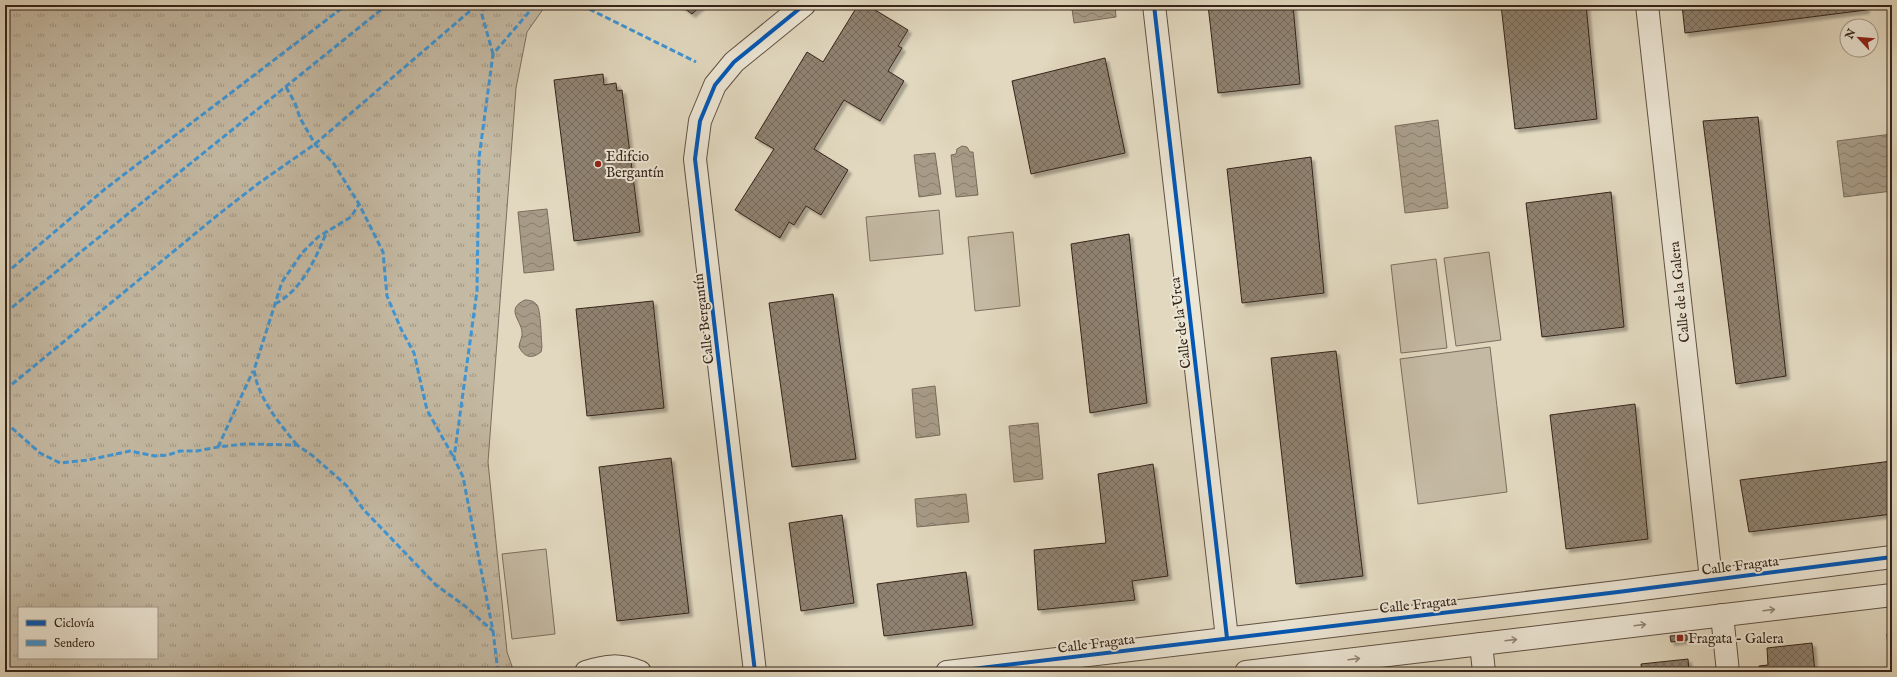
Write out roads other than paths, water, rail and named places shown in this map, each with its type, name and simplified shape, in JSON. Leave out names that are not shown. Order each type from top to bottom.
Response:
[{"type":"street","name":"Calle Bergantín","points":[[755,672],[695,159],[700,121],[715,84],[734,62],[804,5]]},
{"type":"street","name":"Calle de la Urca","points":[[1154,5],[1227,638]]},
{"type":"street","name":"Calle de la Galera","points":[[1647,5],[1711,579]]},
{"type":"street","name":"Calle Fragata","points":[[947,672],[1603,594],[1892,557]]},
{"type":"street","points":[[1246,672],[1892,595]]},
{"type":"street","points":[[1722,615],[1728,672]]},
{"type":"street","points":[[1481,644],[1484,672]]},
{"type":"street","points":[[586,672],[603,666],[624,666],[640,672]]},
{"type":"water","points":[[1077,5],[1115,5],[1116,17],[1074,23],[1072,9]]},
{"type":"water","points":[[1438,120],[1448,208],[1405,213],[1395,126]]},
{"type":"water","points":[[1892,134],[1892,191],[1844,197],[1837,141]]},
{"type":"water","points":[[962,146],[967,147],[970,152],[973,152],[978,195],[956,197],[951,155],[956,154],[957,149]]},
{"type":"water","points":[[935,153],[941,194],[919,197],[914,155]]},
{"type":"water","points":[[547,209],[554,270],[524,273],[518,212]]},
{"type":"water","points":[[525,300],[532,301],[537,305],[540,319],[542,347],[541,352],[535,356],[526,355],[519,347],[522,332],[515,311],[519,303]]},
{"type":"water","points":[[935,386],[940,435],[916,438],[912,389]]},
{"type":"water","points":[[1038,423],[1043,479],[1014,482],[1009,426]]},
{"type":"water","points":[[966,494],[969,522],[917,527],[915,499]]},
{"type":"place","name":"Edifcio Bergantín","points":[[598,164]]},
{"type":"place","name":"Fragata - Galera","points":[[1680,638]]}]
